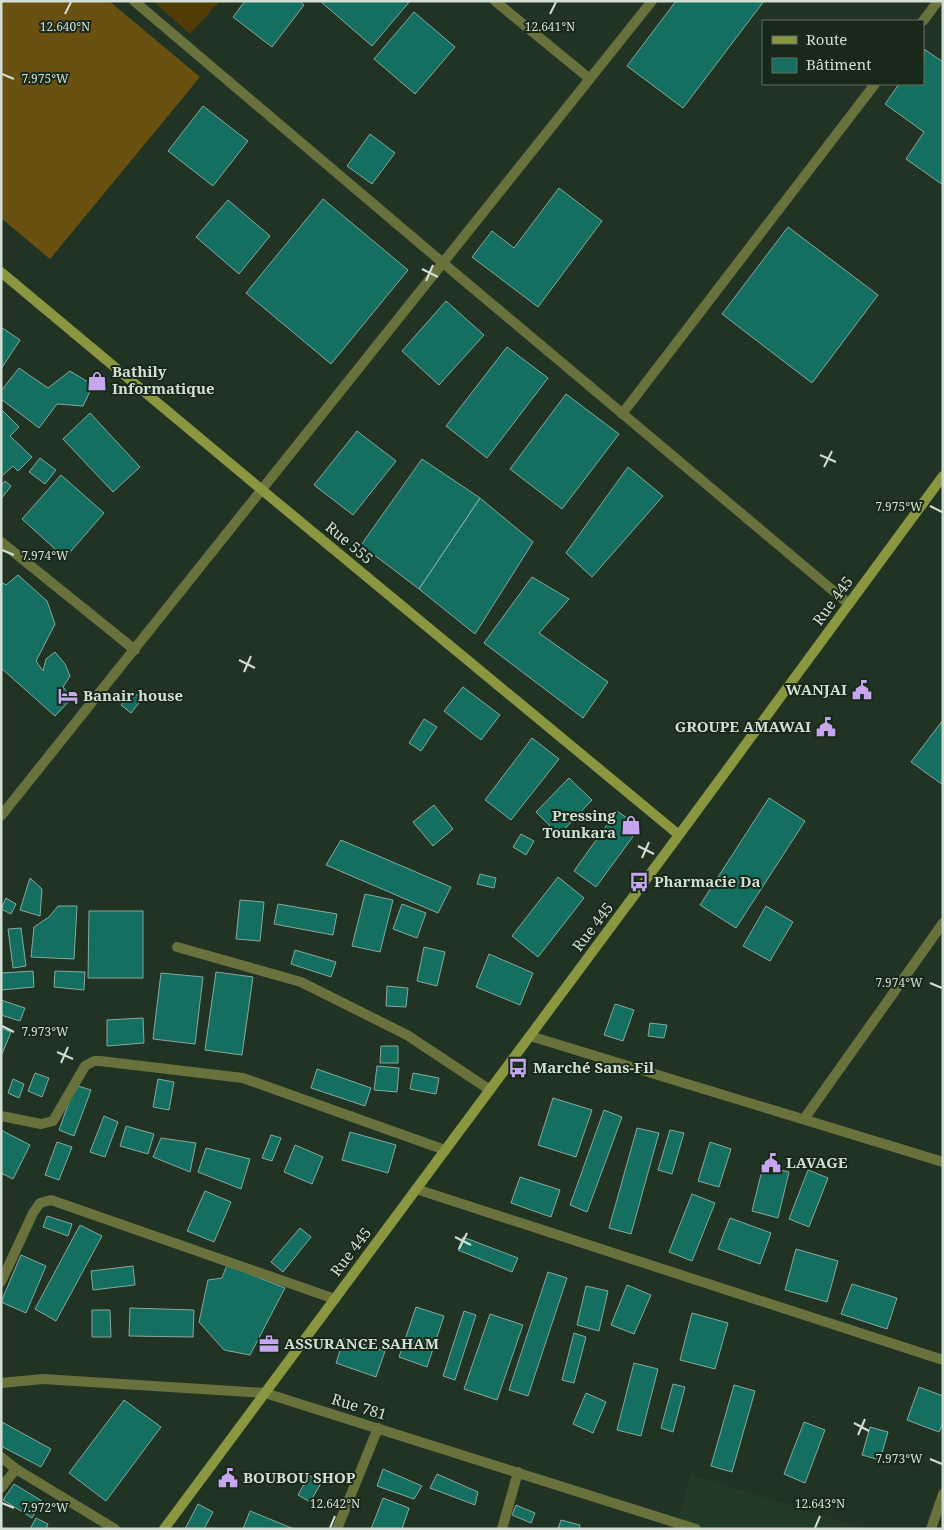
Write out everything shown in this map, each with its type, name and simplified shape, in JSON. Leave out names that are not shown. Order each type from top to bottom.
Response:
[{"type":"street","points":[[134,1],[849,604]]},
{"type":"street","points":[[495,1],[590,79]]},
{"type":"street","points":[[1,816],[652,1]]},
{"type":"street","points":[[924,20],[938,1]]},
{"type":"street","points":[[622,414],[874,85]]},
{"type":"street","name":"Rue 555","points":[[1,272],[679,835]]},
{"type":"street","name":"Rue 445","points":[[164,1529],[943,476]]},
{"type":"street","points":[[1,542],[135,650]]},
{"type":"street","points":[[804,1120],[943,922]]},
{"type":"street","points":[[177,947],[301,982],[407,1035],[490,1090]]},
{"type":"street","points":[[530,1036],[943,1162]]},
{"type":"street","points":[[1,1116],[42,1124],[52,1121],[85,1066],[94,1061],[100,1061],[244,1078],[445,1150]]},
{"type":"street","points":[[416,1189],[943,1360]]},
{"type":"street","points":[[1,1282],[33,1213],[40,1203],[51,1200],[335,1299]]},
{"type":"street","name":"Rue 781","points":[[1,1383],[43,1378],[265,1394],[518,1472],[676,1526],[696,1529]]},
{"type":"street","points":[[338,1529],[378,1428]]},
{"type":"street","points":[[1,1457],[16,1469],[115,1529]]},
{"type":"street","points":[[1,1488],[16,1469]]},
{"type":"street","points":[[502,1529],[518,1472]]},
{"type":"street","points":[[931,1529],[943,1494]]},
{"type":"shaded area","points":[[1,1],[109,1],[200,77],[50,259],[1,218]]},
{"type":"shaded area","points":[[153,1],[220,1],[190,34]]},
{"type":"shaded area","points":[[691,1475],[868,1529],[675,1529]]},
{"type":"building","points":[[245,1],[300,1],[304,5],[272,47],[233,17]]},
{"type":"building","points":[[320,1],[410,1],[372,46]]},
{"type":"building","points":[[676,1],[764,1],[683,108],[627,66]]},
{"type":"building","points":[[414,12],[455,47],[415,94],[374,59]]},
{"type":"building","points":[[924,49],[943,62],[943,185],[906,159],[924,132],[885,104],[898,85],[924,85]]},
{"type":"building","points":[[203,106],[248,141],[213,186],[168,151]]},
{"type":"building","points":[[370,134],[395,153],[372,184],[347,166]]},
{"type":"building","points":[[559,188],[602,221],[538,307],[472,257],[492,231],[514,248]]},
{"type":"building","points":[[323,199],[408,270],[331,364],[246,293]]},
{"type":"building","points":[[228,200],[270,236],[239,274],[196,237]]},
{"type":"building","points":[[788,227],[878,295],[812,383],[722,314]]},
{"type":"building","points":[[446,301],[484,335],[439,385],[402,351]]},
{"type":"building","points":[[1,327],[20,340],[1,369]]},
{"type":"building","points":[[507,347],[548,378],[487,458],[446,426]]},
{"type":"building","points":[[19,368],[48,388],[70,371],[93,385],[83,406],[57,404],[39,428],[1,399],[1,391]]},
{"type":"building","points":[[566,394],[619,434],[562,509],[510,469]]},
{"type":"building","points":[[1,409],[19,427],[10,436],[32,457],[18,471],[13,466],[1,477]]},
{"type":"building","points":[[90,413],[140,467],[113,492],[63,439]]},
{"type":"building","points":[[357,431],[396,461],[353,515],[314,485]]},
{"type":"building","points":[[40,458],[56,470],[45,484],[29,472]]},
{"type":"building","points":[[422,459],[480,498],[419,589],[361,545]]},
{"type":"building","points":[[628,467],[663,496],[592,577],[566,553]]},
{"type":"building","points":[[61,475],[104,513],[65,558],[22,519]]},
{"type":"building","points":[[5,481],[11,486],[1,499],[1,486]]},
{"type":"building","points":[[480,498],[533,542],[475,634],[419,589]]},
{"type":"building","points":[[18,575],[47,601],[55,624],[36,661],[43,671],[46,659],[55,652],[65,664],[70,676],[63,687],[72,698],[55,716],[1,668],[1,582],[6,585]]},
{"type":"building","points":[[532,577],[569,599],[539,633],[608,682],[583,718],[484,643]]},
{"type":"building","points":[[463,687],[500,715],[481,740],[444,711]]},
{"type":"building","points":[[132,691],[142,699],[131,713],[121,705]]},
{"type":"building","points":[[424,719],[437,727],[421,751],[409,743]]},
{"type":"building","points":[[943,720],[943,785],[911,762]]},
{"type":"building","points":[[532,738],[559,759],[511,820],[485,800]]},
{"type":"building","points":[[569,778],[592,800],[559,835],[536,812]]},
{"type":"building","points":[[769,798],[805,821],[736,928],[700,905]]},
{"type":"building","points":[[434,805],[453,829],[433,846],[413,822]]},
{"type":"building","points":[[617,811],[640,827],[596,887],[574,871]]},
{"type":"building","points":[[521,834],[534,841],[526,855],[513,847]]},
{"type":"building","points":[[341,840],[451,887],[438,913],[326,865]]},
{"type":"building","points":[[480,874],[496,878],[494,888],[477,884]]},
{"type":"building","points":[[558,877],[584,898],[538,957],[512,936]]},
{"type":"building","points":[[30,878],[42,889],[40,916],[20,910]]},
{"type":"building","points":[[365,894],[393,900],[380,952],[352,946]]},
{"type":"building","points":[[6,898],[16,904],[11,914],[1,909]]},
{"type":"building","points":[[240,900],[264,902],[260,941],[236,939]]},
{"type":"building","points":[[278,904],[337,914],[333,935],[274,924]]},
{"type":"building","points":[[402,904],[426,913],[417,938],[393,929]]},
{"type":"building","points":[[58,906],[77,906],[74,959],[31,957],[34,927],[49,917]]},
{"type":"building","points":[[766,906],[793,922],[770,961],[743,946]]},
{"type":"building","points":[[89,911],[143,911],[143,978],[88,978]]},
{"type":"building","points":[[21,928],[26,966],[13,968],[8,929]]},
{"type":"building","points":[[424,947],[445,952],[437,986],[417,981]]},
{"type":"building","points":[[295,950],[336,962],[331,977],[291,964]]},
{"type":"building","points":[[489,954],[533,973],[520,1005],[476,987]]},
{"type":"building","points":[[33,971],[34,987],[1,990],[1,973]]},
{"type":"building","points":[[55,971],[85,972],[84,990],[54,987]]},
{"type":"building","points":[[216,972],[253,977],[242,1055],[205,1050]]},
{"type":"building","points":[[161,973],[203,977],[195,1044],[153,1039]]},
{"type":"building","points":[[387,986],[408,988],[406,1007],[386,1006]]},
{"type":"building","points":[[1,1000],[25,1008],[20,1021],[1,1015]]},
{"type":"building","points":[[615,1004],[634,1010],[623,1041],[604,1035]]},
{"type":"building","points":[[143,1018],[144,1043],[107,1046],[107,1020]]},
{"type":"building","points":[[650,1023],[667,1025],[664,1038],[648,1036]]},
{"type":"building","points":[[1,1028],[11,1032],[2,1054],[1,1054]]},
{"type":"building","points":[[381,1046],[398,1046],[398,1063],[380,1063]]},
{"type":"building","points":[[377,1066],[399,1068],[397,1092],[374,1090]]},
{"type":"building","points":[[317,1069],[371,1088],[365,1106],[311,1088]]},
{"type":"building","points":[[35,1073],[49,1078],[42,1097],[28,1091]]},
{"type":"building","points":[[413,1073],[439,1078],[436,1094],[410,1089]]},
{"type":"building","points":[[13,1079],[24,1084],[19,1098],[8,1093]]},
{"type":"building","points":[[158,1079],[174,1082],[169,1110],[153,1107]]},
{"type":"building","points":[[75,1085],[91,1090],[74,1136],[59,1130]]},
{"type":"building","points":[[553,1098],[592,1110],[576,1157],[538,1145]]},
{"type":"building","points":[[604,1110],[622,1117],[587,1212],[570,1205]]},
{"type":"building","points":[[104,1116],[118,1122],[105,1157],[90,1152]]},
{"type":"building","points":[[126,1126],[154,1134],[148,1154],[120,1146]]},
{"type":"building","points":[[637,1128],[659,1133],[631,1234],[609,1228]]},
{"type":"building","points":[[1,1130],[30,1145],[13,1179],[1,1173]]},
{"type":"building","points":[[670,1130],[684,1133],[672,1174],[658,1170]]},
{"type":"building","points":[[350,1132],[396,1145],[388,1173],[342,1160]]},
{"type":"building","points":[[271,1135],[281,1138],[272,1161],[262,1158]]},
{"type":"building","points":[[161,1138],[196,1143],[190,1172],[153,1157]]},
{"type":"building","points":[[57,1142],[72,1147],[59,1180],[45,1175]]},
{"type":"building","points":[[710,1142],[731,1149],[719,1187],[698,1181]]},
{"type":"building","points":[[295,1145],[323,1157],[312,1184],[284,1172]]},
{"type":"building","points":[[206,1148],[250,1159],[241,1189],[198,1172]]},
{"type":"building","points":[[763,1166],[789,1172],[778,1218],[752,1211]]},
{"type":"building","points":[[808,1170],[828,1178],[809,1227],[789,1219]]},
{"type":"building","points":[[520,1177],[560,1190],[551,1217],[511,1203]]},
{"type":"building","points":[[205,1191],[231,1202],[214,1242],[187,1231]]},
{"type":"building","points":[[692,1194],[715,1203],[692,1261],[669,1252]]},
{"type":"building","points":[[47,1216],[72,1224],[68,1236],[43,1227]]},
{"type":"building","points":[[730,1218],[771,1233],[760,1264],[718,1249]]},
{"type":"building","points":[[80,1225],[102,1236],[56,1321],[35,1309]]},
{"type":"building","points":[[300,1228],[311,1237],[283,1272],[271,1262]]},
{"type":"building","points":[[463,1237],[518,1258],[512,1272],[458,1250]]},
{"type":"building","points":[[796,1249],[838,1261],[827,1302],[785,1290]]},
{"type":"building","points":[[21,1255],[46,1266],[26,1313],[1,1302]]},
{"type":"building","points":[[227,1265],[285,1288],[250,1355],[224,1350],[199,1322],[208,1280],[222,1278]]},
{"type":"building","points":[[133,1266],[135,1285],[93,1290],[91,1271]]},
{"type":"building","points":[[548,1272],[567,1278],[528,1396],[509,1390]]},
{"type":"building","points":[[852,1284],[897,1298],[887,1329],[841,1314]]},
{"type":"building","points":[[627,1285],[651,1295],[634,1334],[611,1325]]},
{"type":"building","points":[[586,1286],[608,1291],[599,1331],[577,1325]]},
{"type":"building","points":[[416,1307],[444,1316],[427,1367],[399,1357]]},
{"type":"building","points":[[130,1308],[194,1310],[193,1337],[129,1336]]},
{"type":"building","points":[[92,1310],[110,1310],[111,1337],[92,1337]]},
{"type":"building","points":[[464,1311],[476,1315],[455,1380],[443,1376]]},
{"type":"building","points":[[692,1313],[728,1323],[715,1369],[680,1360]]},
{"type":"building","points":[[490,1314],[523,1325],[497,1400],[464,1389]]},
{"type":"building","points":[[574,1333],[586,1337],[574,1383],[562,1380]]},
{"type":"building","points":[[344,1338],[385,1351],[376,1377],[336,1363]]},
{"type":"building","points":[[634,1363],[658,1369],[641,1436],[617,1430]]},
{"type":"building","points":[[673,1384],[685,1387],[673,1432],[661,1428]]},
{"type":"building","points":[[734,1385],[755,1391],[732,1472],[711,1466]]},
{"type":"building","points":[[919,1387],[943,1396],[943,1423],[939,1432],[907,1420]]},
{"type":"building","points":[[586,1393],[606,1402],[593,1433],[573,1424]]},
{"type":"building","points":[[124,1400],[161,1427],[106,1501],[69,1473]]},
{"type":"building","points":[[2,1422],[51,1449],[41,1467],[1,1446]]},
{"type":"building","points":[[804,1422],[825,1430],[805,1483],[784,1474]]},
{"type":"building","points":[[870,1427],[888,1432],[880,1460],[862,1455]]},
{"type":"building","points":[[383,1469],[422,1486],[414,1499],[377,1486]]},
{"type":"building","points":[[437,1474],[478,1492],[475,1505],[430,1488]]},
{"type":"building","points":[[309,1475],[321,1483],[310,1502],[298,1495]]},
{"type":"building","points":[[14,1484],[42,1501],[32,1518],[3,1500]]},
{"type":"building","points":[[383,1498],[409,1508],[402,1529],[371,1529]]},
{"type":"building","points":[[198,1504],[213,1512],[204,1529],[185,1529]]},
{"type":"building","points":[[516,1505],[535,1513],[531,1523],[512,1515]]},
{"type":"building","points":[[250,1511],[294,1529],[243,1529]]},
{"type":"building","points":[[36,1518],[48,1524],[46,1529],[30,1529]]},
{"type":"building","points":[[561,1520],[580,1525],[579,1529],[558,1529]]},
{"type":"place","name":"Bathily Informatique","points":[[97,381]]},
{"type":"place","name":"WANJAI","points":[[862,690]]},
{"type":"place","name":"Banair house","points":[[68,696]]},
{"type":"place","name":"GROUPE AMAWAI","points":[[826,727]]},
{"type":"place","name":"Pressing Tounkara","points":[[631,825]]},
{"type":"place","name":"Pharmacie Da","points":[[639,882]]},
{"type":"place","name":"Marché Sans-Fil","points":[[518,1068]]},
{"type":"place","name":"LAVAGE","points":[[771,1163]]},
{"type":"place","name":"ASSURANCE SAHAM","points":[[269,1344]]},
{"type":"place","name":"BOUBOU SHOP","points":[[228,1478]]}]
